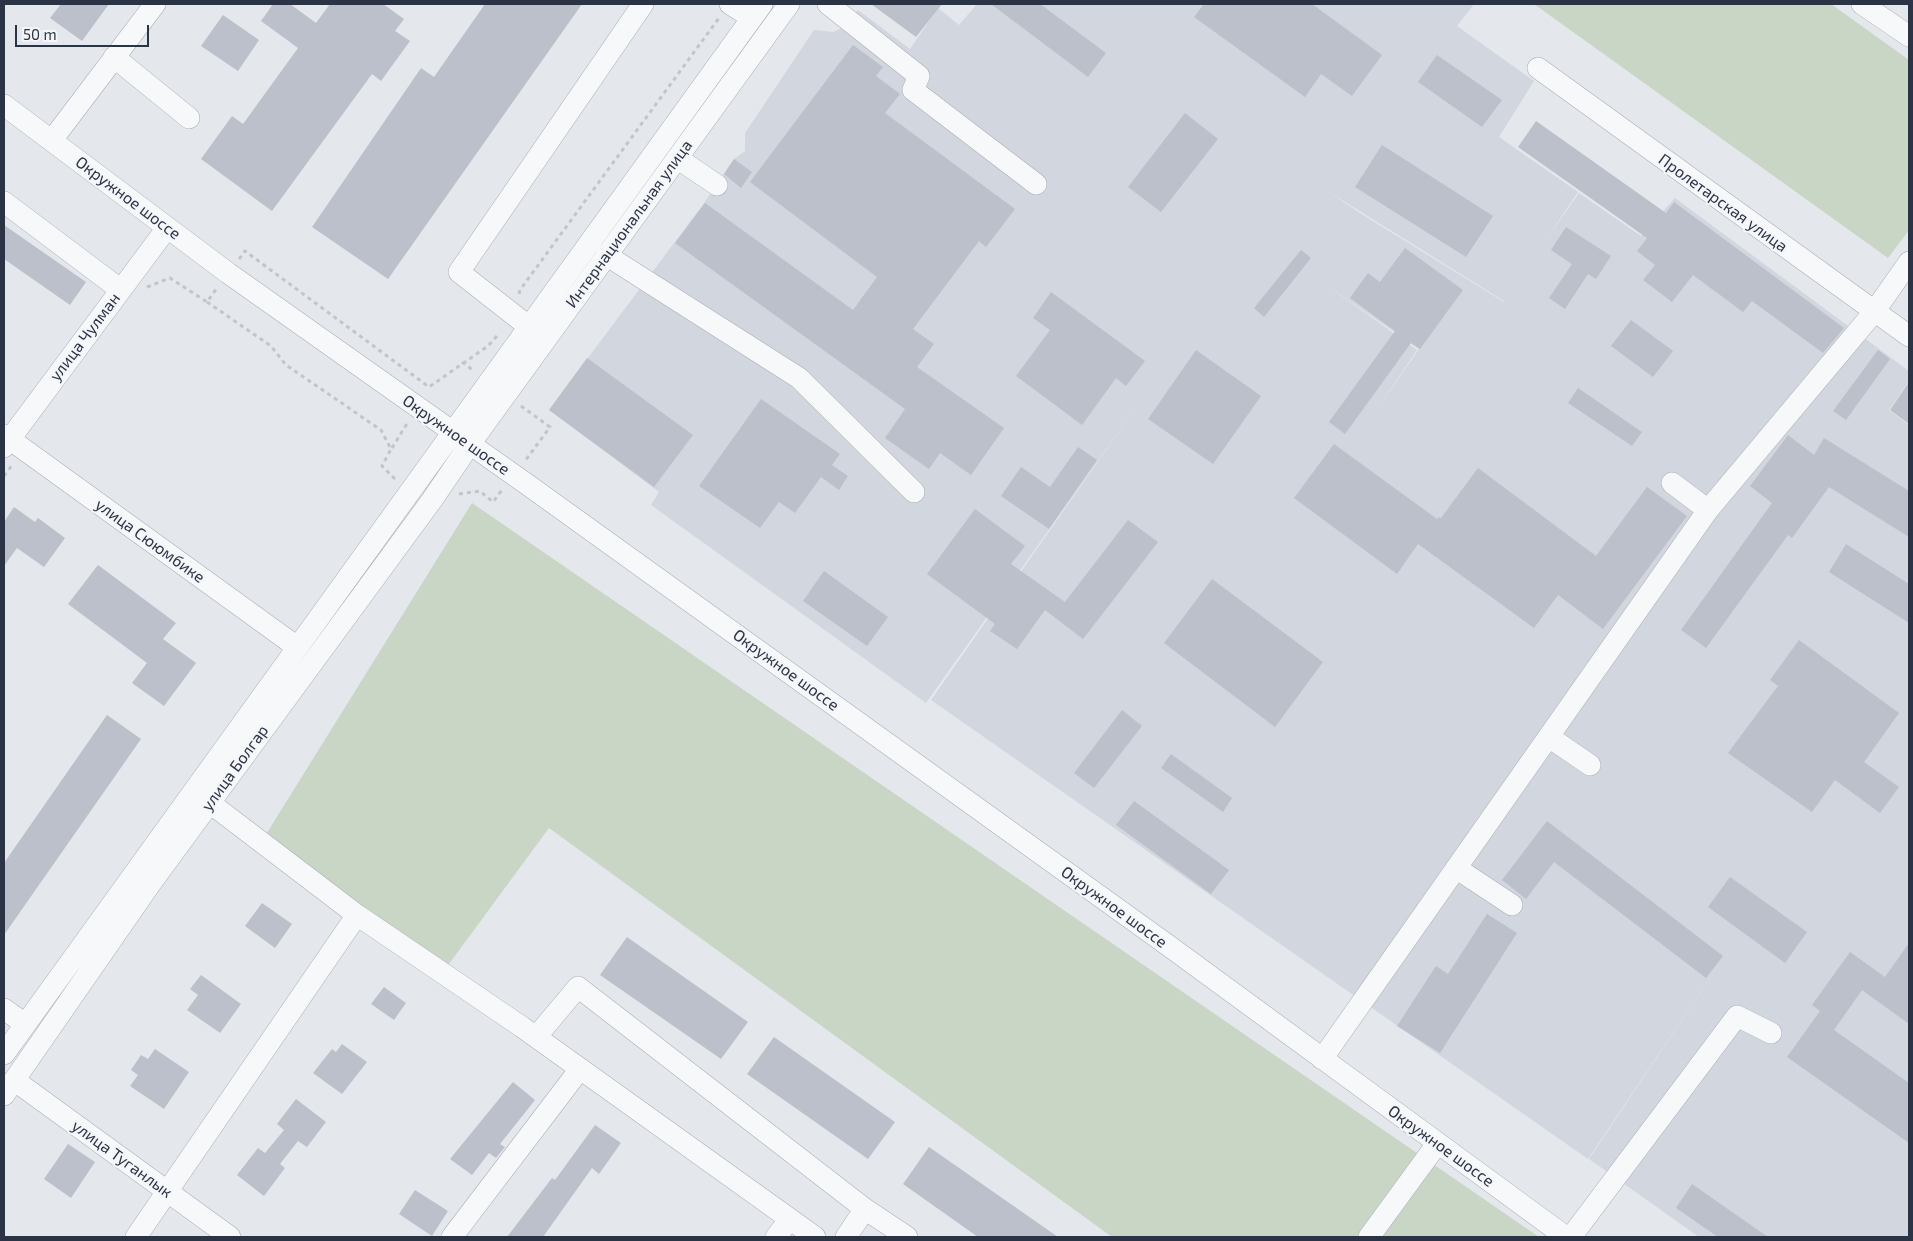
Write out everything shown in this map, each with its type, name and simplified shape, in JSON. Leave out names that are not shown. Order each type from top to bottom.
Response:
[{"type":"street","points":[[52,140],[154,4]]},
{"type":"street","points":[[522,321],[459,272],[643,4]]},
{"type":"street","name":"Интернациональная улица","points":[[470,444],[788,4]]},
{"type":"street","points":[[828,4],[919,76],[913,90],[1036,184]]},
{"type":"street","points":[[1862,4],[1909,36]]},
{"type":"street","points":[[727,8],[757,11]]},
{"type":"street","name":"Интернациональная улица","points":[[452,430],[522,321],[757,11]]},
{"type":"street","points":[[114,57],[189,118]]},
{"type":"street","name":"Пролетарская улица","points":[[1538,68],[1909,336]]},
{"type":"street","name":"Окружное шоссе","points":[[4,105],[228,273],[452,430],[1169,946],[1566,1237]]},
{"type":"street","points":[[677,158],[717,185]]},
{"type":"street","points":[[4,202],[130,290]]},
{"type":"street","name":"улица Чулман","points":[[10,442],[130,290],[167,228]]},
{"type":"street","points":[[606,255],[799,378],[914,492]]},
{"type":"street","points":[[1322,1059],[1708,510],[1874,312],[1909,262]]},
{"type":"street","name":"улица Болгар","points":[[4,1054],[452,430]]},
{"type":"street","name":"улица Сююмбике","points":[[10,442],[297,647]]},
{"type":"street","name":"улица Болгар","points":[[9,1088],[151,883],[437,493],[470,444]]},
{"type":"street","points":[[1672,484],[1708,510]]},
{"type":"street","points":[[1548,736],[1590,765]]},
{"type":"street","points":[[210,803],[357,915],[536,1037],[814,1237]]},
{"type":"street","points":[[1456,868],[1512,905]]},
{"type":"street","points":[[136,1237],[357,915]]},
{"type":"street","points":[[536,1037],[578,987],[865,1209],[907,1237]]},
{"type":"street","points":[[4,1009],[25,1024]]},
{"type":"street","points":[[1571,1237],[1737,1016],[1771,1033]]},
{"type":"street","points":[[452,1237],[580,1069]]},
{"type":"street","name":"улица Туганлык","points":[[9,1088],[168,1192],[230,1237]]},
{"type":"street","points":[[1369,1237],[1437,1144]]},
{"type":"street","points":[[846,1237],[865,1209]]},
{"type":"street","points":[[776,1237],[790,1220]]},
{"type":"path","points":[[206,302],[244,252],[428,387],[522,321],[520,290],[727,8]]},
{"type":"path","points":[[130,290],[170,278],[271,346],[286,365],[381,430],[391,449],[382,466],[397,481]]},
{"type":"path","points":[[4,476],[10,442]]},
{"type":"shaded area","points":[[977,4],[1474,4],[1368,141],[1457,26],[1534,81],[1499,137],[1578,192],[1545,241],[1579,193],[1641,236],[1675,198],[1909,371],[1909,381],[1889,410],[1909,425],[1909,1237],[1699,1237],[1589,1159],[1729,950],[1588,1159],[931,700],[1141,400],[926,703],[651,505],[659,492],[549,410],[704,203],[734,159],[745,151],[745,133],[814,30],[833,32],[844,27],[858,10],[910,49],[938,8],[959,25]],"holes":[[[1329,192],[1504,301],[1504,302],[1360,213]],[[1322,282],[1419,349],[1374,414],[1417,350]]]},
{"type":"green space","points":[[1534,4],[1831,4],[1909,60],[1909,230],[1888,258]]},
{"type":"green space","points":[[472,503],[1539,1237],[1112,1237],[549,828],[446,968],[265,836]]},
{"type":"building","points":[[61,4],[109,4],[82,41],[50,18]]},
{"type":"building","points":[[273,4],[290,4],[316,23],[330,4],[383,4],[404,19],[395,31],[410,41],[381,81],[372,74],[272,211],[201,159],[232,116],[243,124],[298,48],[261,21]]},
{"type":"building","points":[[485,4],[582,4],[388,279],[312,227],[421,68],[434,77]]},
{"type":"building","points":[[871,4],[942,4],[916,37]]},
{"type":"building","points":[[991,4],[1040,4],[1106,53],[1088,77]]},
{"type":"building","points":[[1204,4],[1312,4],[1382,55],[1352,96],[1321,74],[1305,97],[1194,17]]},
{"type":"building","points":[[223,15],[259,40],[238,71],[201,46]]},
{"type":"building","points":[[853,45],[883,67],[876,76],[900,94],[885,113],[1015,209],[986,247],[979,241],[913,329],[934,344],[917,367],[1004,428],[971,475],[940,453],[929,469],[885,438],[905,409],[675,243],[705,203],[853,310],[877,277],[750,182]]},
{"type":"building","points":[[1437,55],[1502,100],[1482,127],[1418,82]]},
{"type":"building","points":[[1185,113],[1218,139],[1161,212],[1128,187]]},
{"type":"building","points":[[1536,121],[1666,213],[1674,202],[1844,328],[1823,353],[1752,301],[1743,312],[1693,275],[1672,302],[1643,280],[1655,265],[1637,251],[1647,238],[1518,147]]},
{"type":"building","points":[[1382,145],[1493,216],[1466,257],[1355,187]]},
{"type":"building","points":[[734,159],[752,172],[741,188],[724,174]]},
{"type":"building","points":[[4,225],[86,282],[70,305],[4,259]]},
{"type":"building","points":[[1566,227],[1611,256],[1596,279],[1588,274],[1565,309],[1549,298],[1572,264],[1551,250]]},
{"type":"building","points":[[1405,248],[1463,290],[1420,349],[1411,343],[1345,434],[1329,422],[1395,331],[1350,298],[1368,273],[1380,282]]},
{"type":"building","points":[[1301,250],[1311,258],[1264,317],[1254,308]]},
{"type":"building","points":[[1051,292],[1145,361],[1126,386],[1116,378],[1082,425],[1016,376],[1050,330],[1033,318]]},
{"type":"building","points":[[1631,320],[1673,351],[1653,377],[1611,346]]},
{"type":"building","points":[[1196,350],[1261,396],[1213,464],[1148,419]]},
{"type":"building","points":[[1878,350],[1890,359],[1846,420],[1833,411]]},
{"type":"building","points":[[587,358],[693,435],[654,487],[549,410]]},
{"type":"building","points":[[1909,382],[1909,424],[1890,410]]},
{"type":"building","points":[[1578,388],[1642,432],[1632,446],[1568,403]]},
{"type":"building","points":[[761,399],[840,454],[832,465],[848,476],[839,490],[821,477],[795,513],[779,502],[760,528],[699,486]]},
{"type":"building","points":[[1788,435],[1814,455],[1824,438],[1909,491],[1909,537],[1829,487],[1792,538],[1788,535],[1706,648],[1681,630],[1772,503],[1750,486]]},
{"type":"building","points":[[1334,444],[1437,519],[1441,518],[1478,468],[1596,556],[1647,487],[1687,516],[1603,629],[1558,595],[1534,628],[1418,544],[1397,574],[1294,498]]},
{"type":"building","points":[[1078,447],[1097,460],[1049,529],[1001,496],[1021,467],[1050,487]]},
{"type":"building","points":[[14,507],[35,522],[38,518],[65,538],[44,567],[17,548],[4,566],[4,522]]},
{"type":"building","points":[[975,509],[1025,546],[1011,564],[1065,602],[1128,520],[1158,542],[1083,639],[1045,610],[1017,649],[990,631],[995,624],[927,574]]},
{"type":"building","points":[[1846,544],[1909,584],[1909,623],[1829,572]]},
{"type":"building","points":[[98,565],[176,623],[163,639],[196,663],[164,706],[132,683],[147,663],[68,604]]},
{"type":"building","points":[[824,571],[888,617],[867,646],[803,601]]},
{"type":"building","points":[[1212,579],[1323,662],[1275,727],[1164,643]]},
{"type":"building","points":[[1799,640],[1899,713],[1864,762],[1899,787],[1880,813],[1835,780],[1812,812],[1728,753],[1778,686],[1770,680]]},
{"type":"building","points":[[1122,710],[1142,726],[1094,788],[1074,773]]},
{"type":"building","points":[[107,715],[141,739],[4,935],[4,863]]},
{"type":"building","points":[[1171,754],[1232,798],[1223,812],[1161,768]]},
{"type":"building","points":[[1134,801],[1229,870],[1211,894],[1116,825]]},
{"type":"building","points":[[1547,821],[1723,956],[1706,978],[1554,862],[1526,899],[1502,880]]},
{"type":"building","points":[[1730,877],[1807,932],[1785,963],[1708,907]]},
{"type":"building","points":[[262,903],[292,924],[275,948],[245,926]]},
{"type":"building","points":[[1487,914],[1517,933],[1440,1053],[1397,1026],[1436,966],[1448,974]]},
{"type":"building","points":[[627,937],[748,1022],[721,1059],[600,975]]},
{"type":"building","points":[[1909,943],[1909,1024],[1862,990],[1834,1030],[1909,1083],[1909,1143],[1787,1057],[1820,1011],[1812,1005],[1850,952],[1885,977]]},
{"type":"building","points":[[201,975],[241,1004],[220,1033],[187,1010],[198,995],[190,989]]},
{"type":"building","points":[[384,987],[406,1003],[394,1020],[371,1004]]},
{"type":"building","points":[[774,1037],[895,1122],[868,1159],[747,1074]]},
{"type":"building","points":[[342,1044],[367,1062],[342,1094],[313,1073],[332,1049],[336,1052]]},
{"type":"building","points":[[155,1049],[189,1072],[164,1109],[130,1086],[138,1075],[131,1070],[141,1055],[148,1059]]},
{"type":"building","points":[[513,1082],[535,1100],[500,1144],[505,1147],[496,1158],[489,1153],[472,1175],[450,1159]]},
{"type":"building","points":[[296,1099],[326,1122],[307,1147],[298,1141],[280,1164],[285,1168],[264,1196],[237,1175],[258,1148],[265,1153],[284,1130],[277,1124]]},
{"type":"building","points":[[595,1125],[621,1143],[599,1174],[592,1168],[543,1237],[507,1237],[552,1178],[555,1180]]},
{"type":"building","points":[[68,1144],[95,1162],[71,1198],[44,1179]]},
{"type":"building","points":[[929,1147],[1058,1237],[978,1237],[903,1184]]},
{"type":"building","points":[[1692,1184],[1768,1237],[1718,1237],[1676,1208]]},
{"type":"building","points":[[415,1190],[448,1211],[432,1236],[399,1214]]}]
